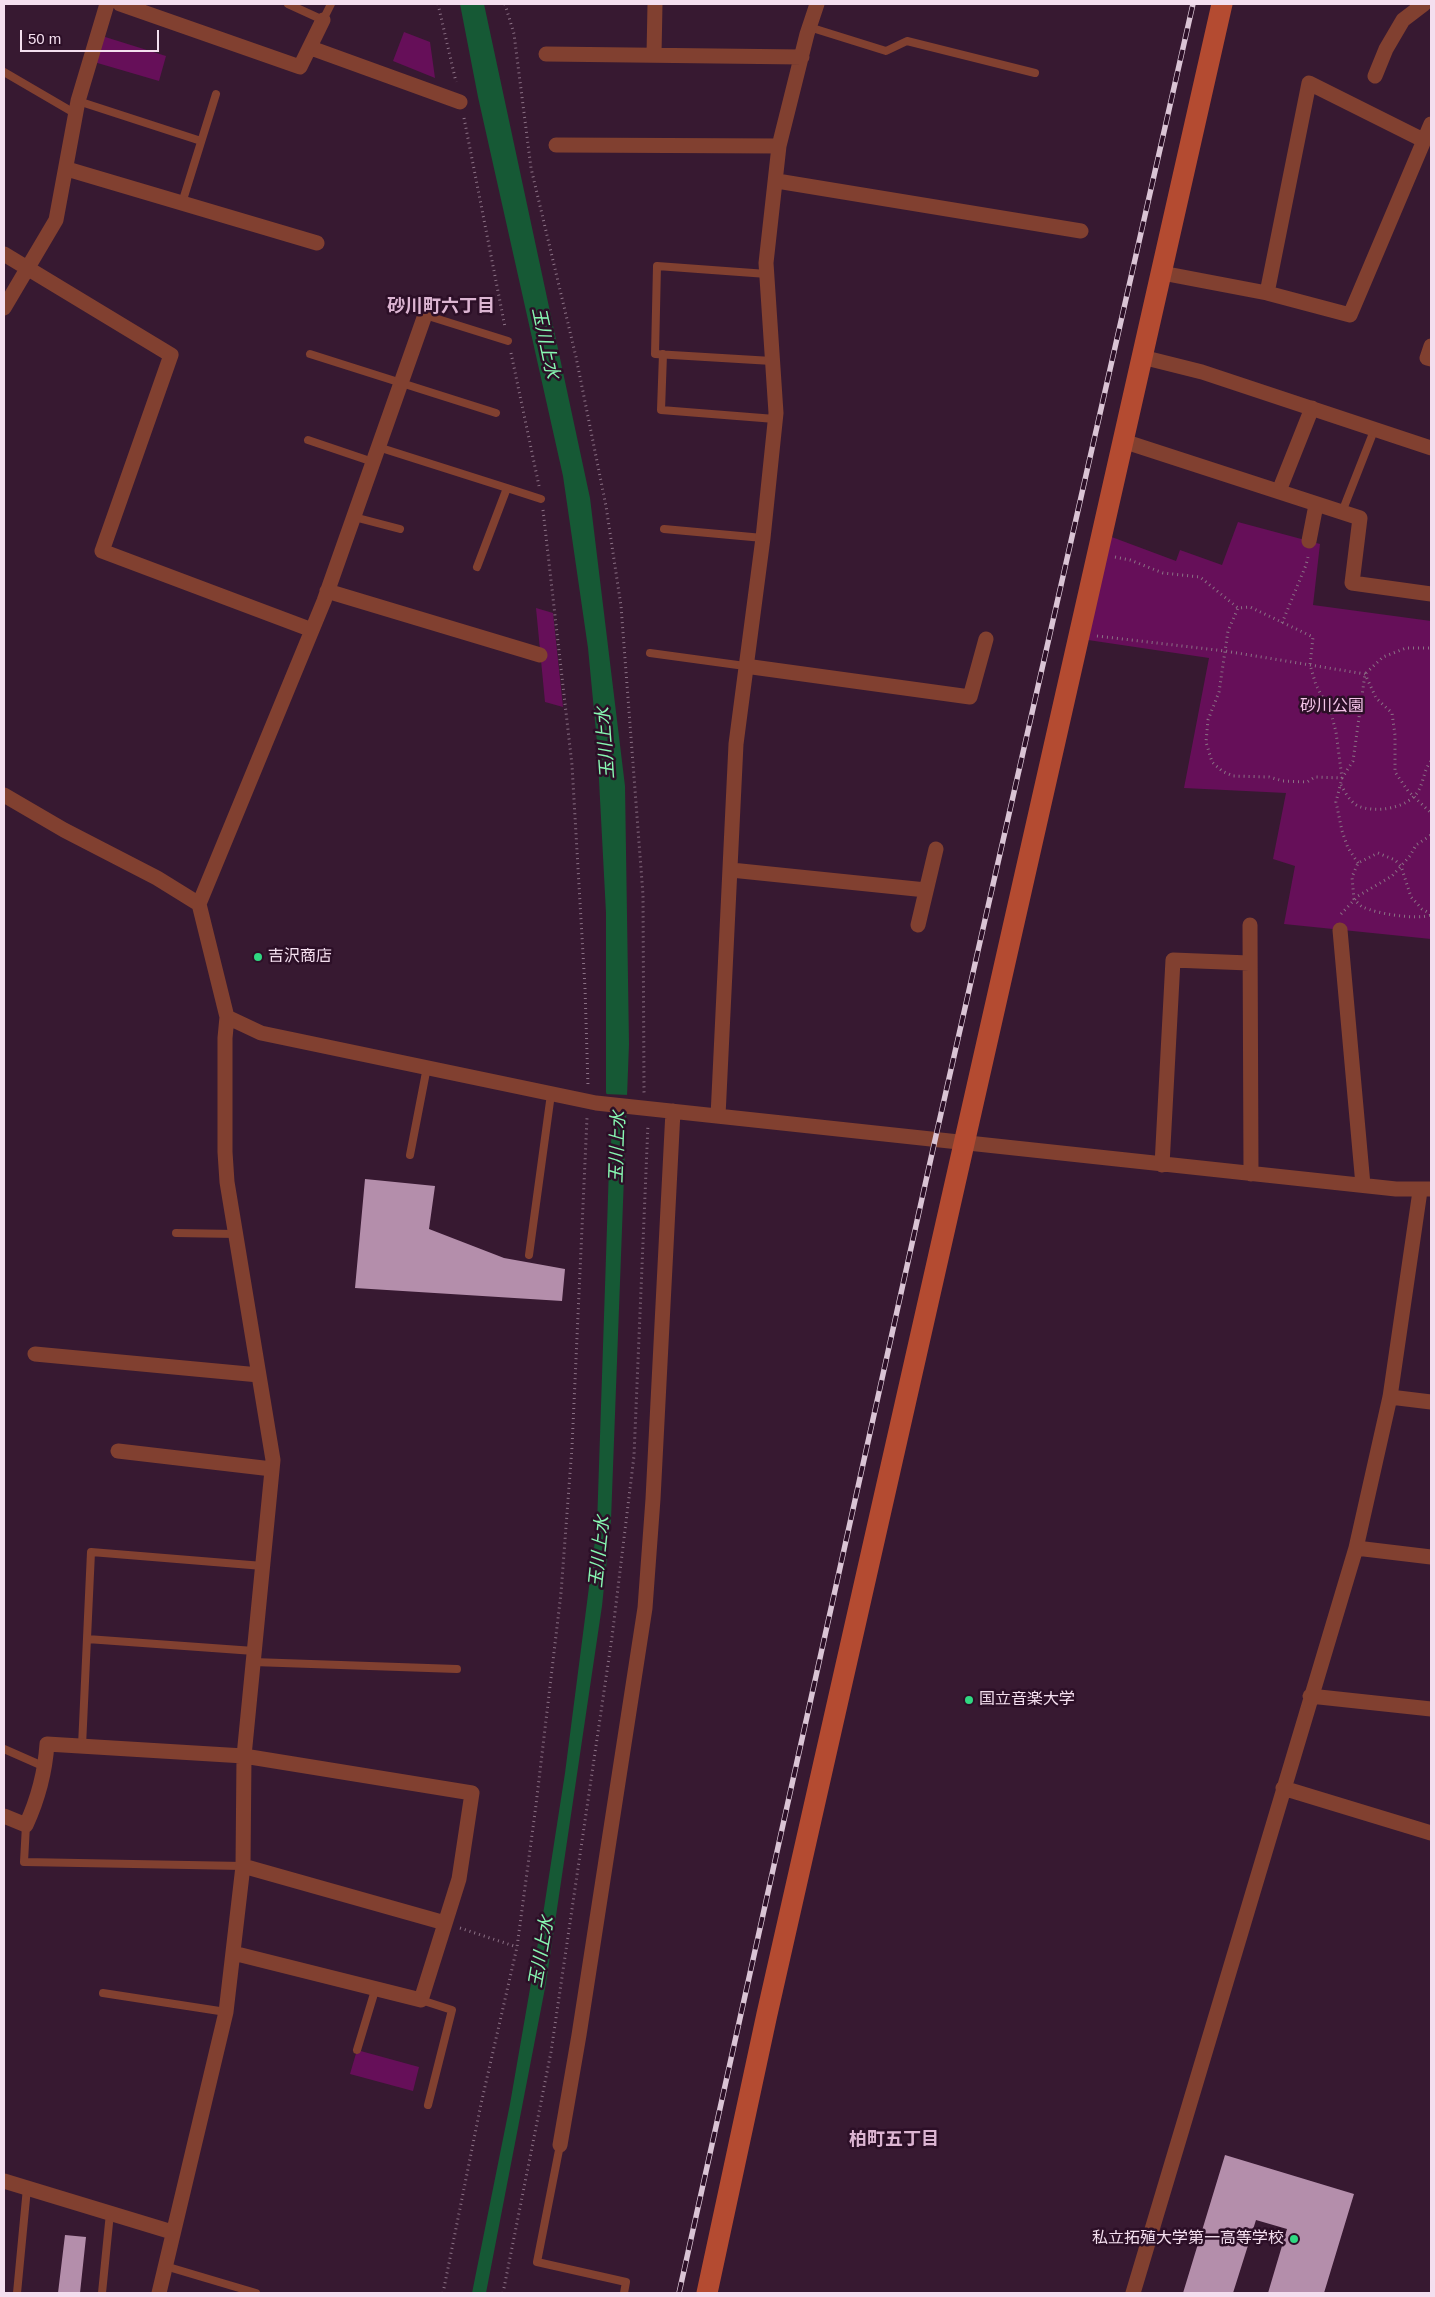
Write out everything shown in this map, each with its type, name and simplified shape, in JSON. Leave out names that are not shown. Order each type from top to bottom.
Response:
[{"type":"street","points":[[4,308],[56,220],[77,107],[107,4]]},
{"type":"street","points":[[120,4],[300,67],[311,48],[323,20]]},
{"type":"street","points":[[654,56],[655,4]]},
{"type":"street","points":[[718,1116],[736,744],[763,538],[775,418],[766,264],[777,181],[779,146],[809,27],[817,4]]},
{"type":"street","points":[[707,2293],[767,2014],[1222,4]]},
{"type":"street","points":[[1375,76],[1386,48],[1403,20],[1424,4]]},
{"type":"street","points":[[311,48],[460,102]]},
{"type":"street","points":[[546,54],[802,57]]},
{"type":"street","points":[[1268,293],[1309,84],[1423,140]]},
{"type":"street","points":[[1162,273],[1268,293],[1350,315],[1431,124]]},
{"type":"street","points":[[556,145],[779,146]]},
{"type":"street","points":[[67,169],[317,243]]},
{"type":"street","points":[[777,181],[1081,231]]},
{"type":"street","points":[[4,254],[171,355],[102,551],[312,630]]},
{"type":"street","points":[[158,2293],[226,2012],[243,1866],[244,1756],[273,1460],[227,1182],[225,1152],[225,1038],[228,1017],[199,904],[327,591],[425,315]]},
{"type":"street","points":[[1431,346],[1427,358],[1431,359]]},
{"type":"street","points":[[1142,357],[1202,372],[1431,448]]},
{"type":"street","points":[[1279,491],[1312,408]]},
{"type":"street","points":[[1122,441],[1360,518],[1352,583],[1431,594]]},
{"type":"street","points":[[1310,541],[1316,504]]},
{"type":"street","points":[[327,591],[540,655]]},
{"type":"street","points":[[745,666],[970,697],[986,639]]},
{"type":"street","points":[[4,795],[64,830],[157,878],[199,904]]},
{"type":"street","points":[[918,925],[936,849]]},
{"type":"street","points":[[731,870],[926,890]]},
{"type":"street","points":[[1250,925],[1250,1174]]},
{"type":"street","points":[[1340,930],[1363,1185]]},
{"type":"street","points":[[1162,1165],[1173,960],[1249,963]]},
{"type":"street","points":[[228,1017],[261,1033],[596,1103],[638,1106],[1162,1165],[1426,1190],[1390,1397],[1356,1548],[1310,1696],[1133,2293]]},
{"type":"street","points":[[560,2145],[579,2035],[645,1608],[653,1499],[673,1111]]},
{"type":"street","points":[[35,1354],[259,1375]]},
{"type":"street","points":[[1390,1397],[1431,1402]]},
{"type":"street","points":[[118,1451],[272,1469]]},
{"type":"street","points":[[1356,1548],[1431,1557]]},
{"type":"street","points":[[1310,1696],[1431,1709]]},
{"type":"street","points":[[4,1816],[26,1825],[37,1802],[45,1767],[47,1744],[244,1756],[472,1793],[459,1879],[422,2000],[233,1952]]},
{"type":"street","points":[[1284,1788],[1431,1832]]},
{"type":"street","points":[[243,1866],[445,1924]]},
{"type":"street","points":[[4,2181],[172,2232]]},
{"type":"lane","points":[[288,4],[323,20],[331,4]]},
{"type":"lane","points":[[809,27],[886,51],[907,42],[1035,73]]},
{"type":"lane","points":[[4,72],[77,107],[201,140]]},
{"type":"lane","points":[[182,203],[216,94]]},
{"type":"lane","points":[[767,274],[657,266],[654,354],[772,360]]},
{"type":"lane","points":[[425,315],[508,341]]},
{"type":"lane","points":[[310,354],[496,414]]},
{"type":"lane","points":[[664,354],[661,410],[775,418]]},
{"type":"lane","points":[[1342,512],[1375,428]]},
{"type":"lane","points":[[308,440],[373,462]]},
{"type":"lane","points":[[378,448],[541,499]]},
{"type":"lane","points":[[477,566],[508,488]]},
{"type":"lane","points":[[354,517],[400,529]]},
{"type":"lane","points":[[664,529],[763,538]]},
{"type":"lane","points":[[650,653],[745,666]]},
{"type":"lane","points":[[410,1155],[427,1067]]},
{"type":"lane","points":[[529,1255],[550,1094]]},
{"type":"lane","points":[[176,1233],[236,1234]]},
{"type":"lane","points":[[82,1746],[91,1552],[263,1566]]},
{"type":"lane","points":[[87,1639],[253,1656],[457,1669]]},
{"type":"lane","points":[[4,1749],[45,1767]]},
{"type":"lane","points":[[26,1825],[24,1862],[243,1866]]},
{"type":"lane","points":[[357,2050],[376,1987]]},
{"type":"lane","points":[[103,1993],[226,2012]]},
{"type":"lane","points":[[422,2000],[452,2010],[428,2105]]},
{"type":"lane","points":[[560,2145],[536,2262],[626,2282],[624,2293]]},
{"type":"lane","points":[[17,2293],[28,2188]]},
{"type":"lane","points":[[102,2293],[110,2213]]},
{"type":"lane","points":[[165,2266],[256,2293]]},
{"type":"path","points":[[438,4],[466,126]]},
{"type":"path","points":[[503,2293],[551,2052],[612,1637],[634,1456],[649,1128],[638,1106],[645,1037],[643,895],[622,606],[606,506],[576,358],[531,168],[514,34],[505,4]]},
{"type":"path","points":[[1282,623],[1306,565],[1310,541]]},
{"type":"path","points":[[1098,553],[1130,560],[1163,573],[1200,577],[1238,608],[1250,607],[1313,637],[1310,665],[1316,686],[1331,713],[1336,732],[1342,778]]},
{"type":"path","points":[[1238,608],[1228,631],[1219,692],[1208,720],[1206,742],[1212,762],[1222,771],[1233,776],[1269,777],[1283,781],[1307,782],[1315,777],[1342,778]]},
{"type":"path","points":[[1080,634],[1225,650],[1365,674]]},
{"type":"path","points":[[1358,863],[1348,848],[1342,831],[1336,802],[1342,778],[1353,761],[1365,674],[1383,657],[1398,651],[1406,648],[1431,648]]},
{"type":"path","points":[[1365,674],[1376,698],[1392,713],[1396,735],[1395,772],[1414,797],[1431,813]]},
{"type":"path","points":[[1340,784],[1348,798],[1356,806],[1371,810],[1395,806],[1414,797],[1423,781],[1426,768],[1431,762]]},
{"type":"path","points":[[1340,930],[1340,916],[1354,899],[1392,876],[1410,856],[1416,845],[1431,835]]},
{"type":"path","points":[[1378,853],[1395,860],[1401,866],[1411,897],[1422,909],[1431,915],[1424,918],[1391,914],[1363,907],[1354,899],[1352,877],[1358,863],[1378,853]]},
{"type":"path","points":[[445,1924],[517,1947]]},
{"type":"green space","points":[[404,32],[430,42],[435,78],[393,61]]},
{"type":"green space","points":[[102,36],[166,56],[159,81],[94,62]]},
{"type":"green space","name":"砂川公園","points":[[1238,522],[1320,544],[1313,605],[1431,621],[1431,939],[1284,924],[1295,866],[1273,859],[1286,793],[1184,788],[1209,658],[1088,640],[1109,536],[1176,561],[1180,550],[1222,565]]},
{"type":"green space","points":[[536,608],[553,613],[563,707],[545,702]]},
{"type":"green space","points":[[357,2050],[419,2067],[413,2091],[350,2074]]},
{"type":"water","name":"玉川上水","points":[[460,4],[484,4],[590,498],[625,786],[629,1044],[611,1520],[602,1606],[546,1983],[486,2293],[472,2293],[510,2104],[544,1908],[565,1773],[597,1525],[609,1167],[613,1120],[606,1092],[606,913],[597,742],[588,648],[563,476],[478,97]]},
{"type":"pier","points":[[604,1094],[629,1095],[628,1115],[609,1114]]},
{"type":"building","points":[[365,1179],[435,1186],[429,1229],[504,1258],[565,1269],[562,1301],[355,1288]]},
{"type":"building","points":[[1225,2155],[1354,2194],[1324,2293],[1268,2293],[1287,2229],[1256,2220],[1233,2293],[1183,2293]]},
{"type":"building","points":[[65,2235],[86,2237],[80,2293],[58,2293]]},
{"type":"railway","points":[[679,2293],[935,1140],[1193,4]]},
{"type":"place","name":"吉沢商店","points":[[258,957]]},
{"type":"place","name":"国立音楽大学","points":[[969,1700]]},
{"type":"place","name":"私立拓殖大学第一高等学校","points":[[1294,2239]]},
{"type":"district","name":"砂川町六丁目","points":[[441,307]]},
{"type":"district","name":"柏町五丁目","points":[[894,2140]]}]
